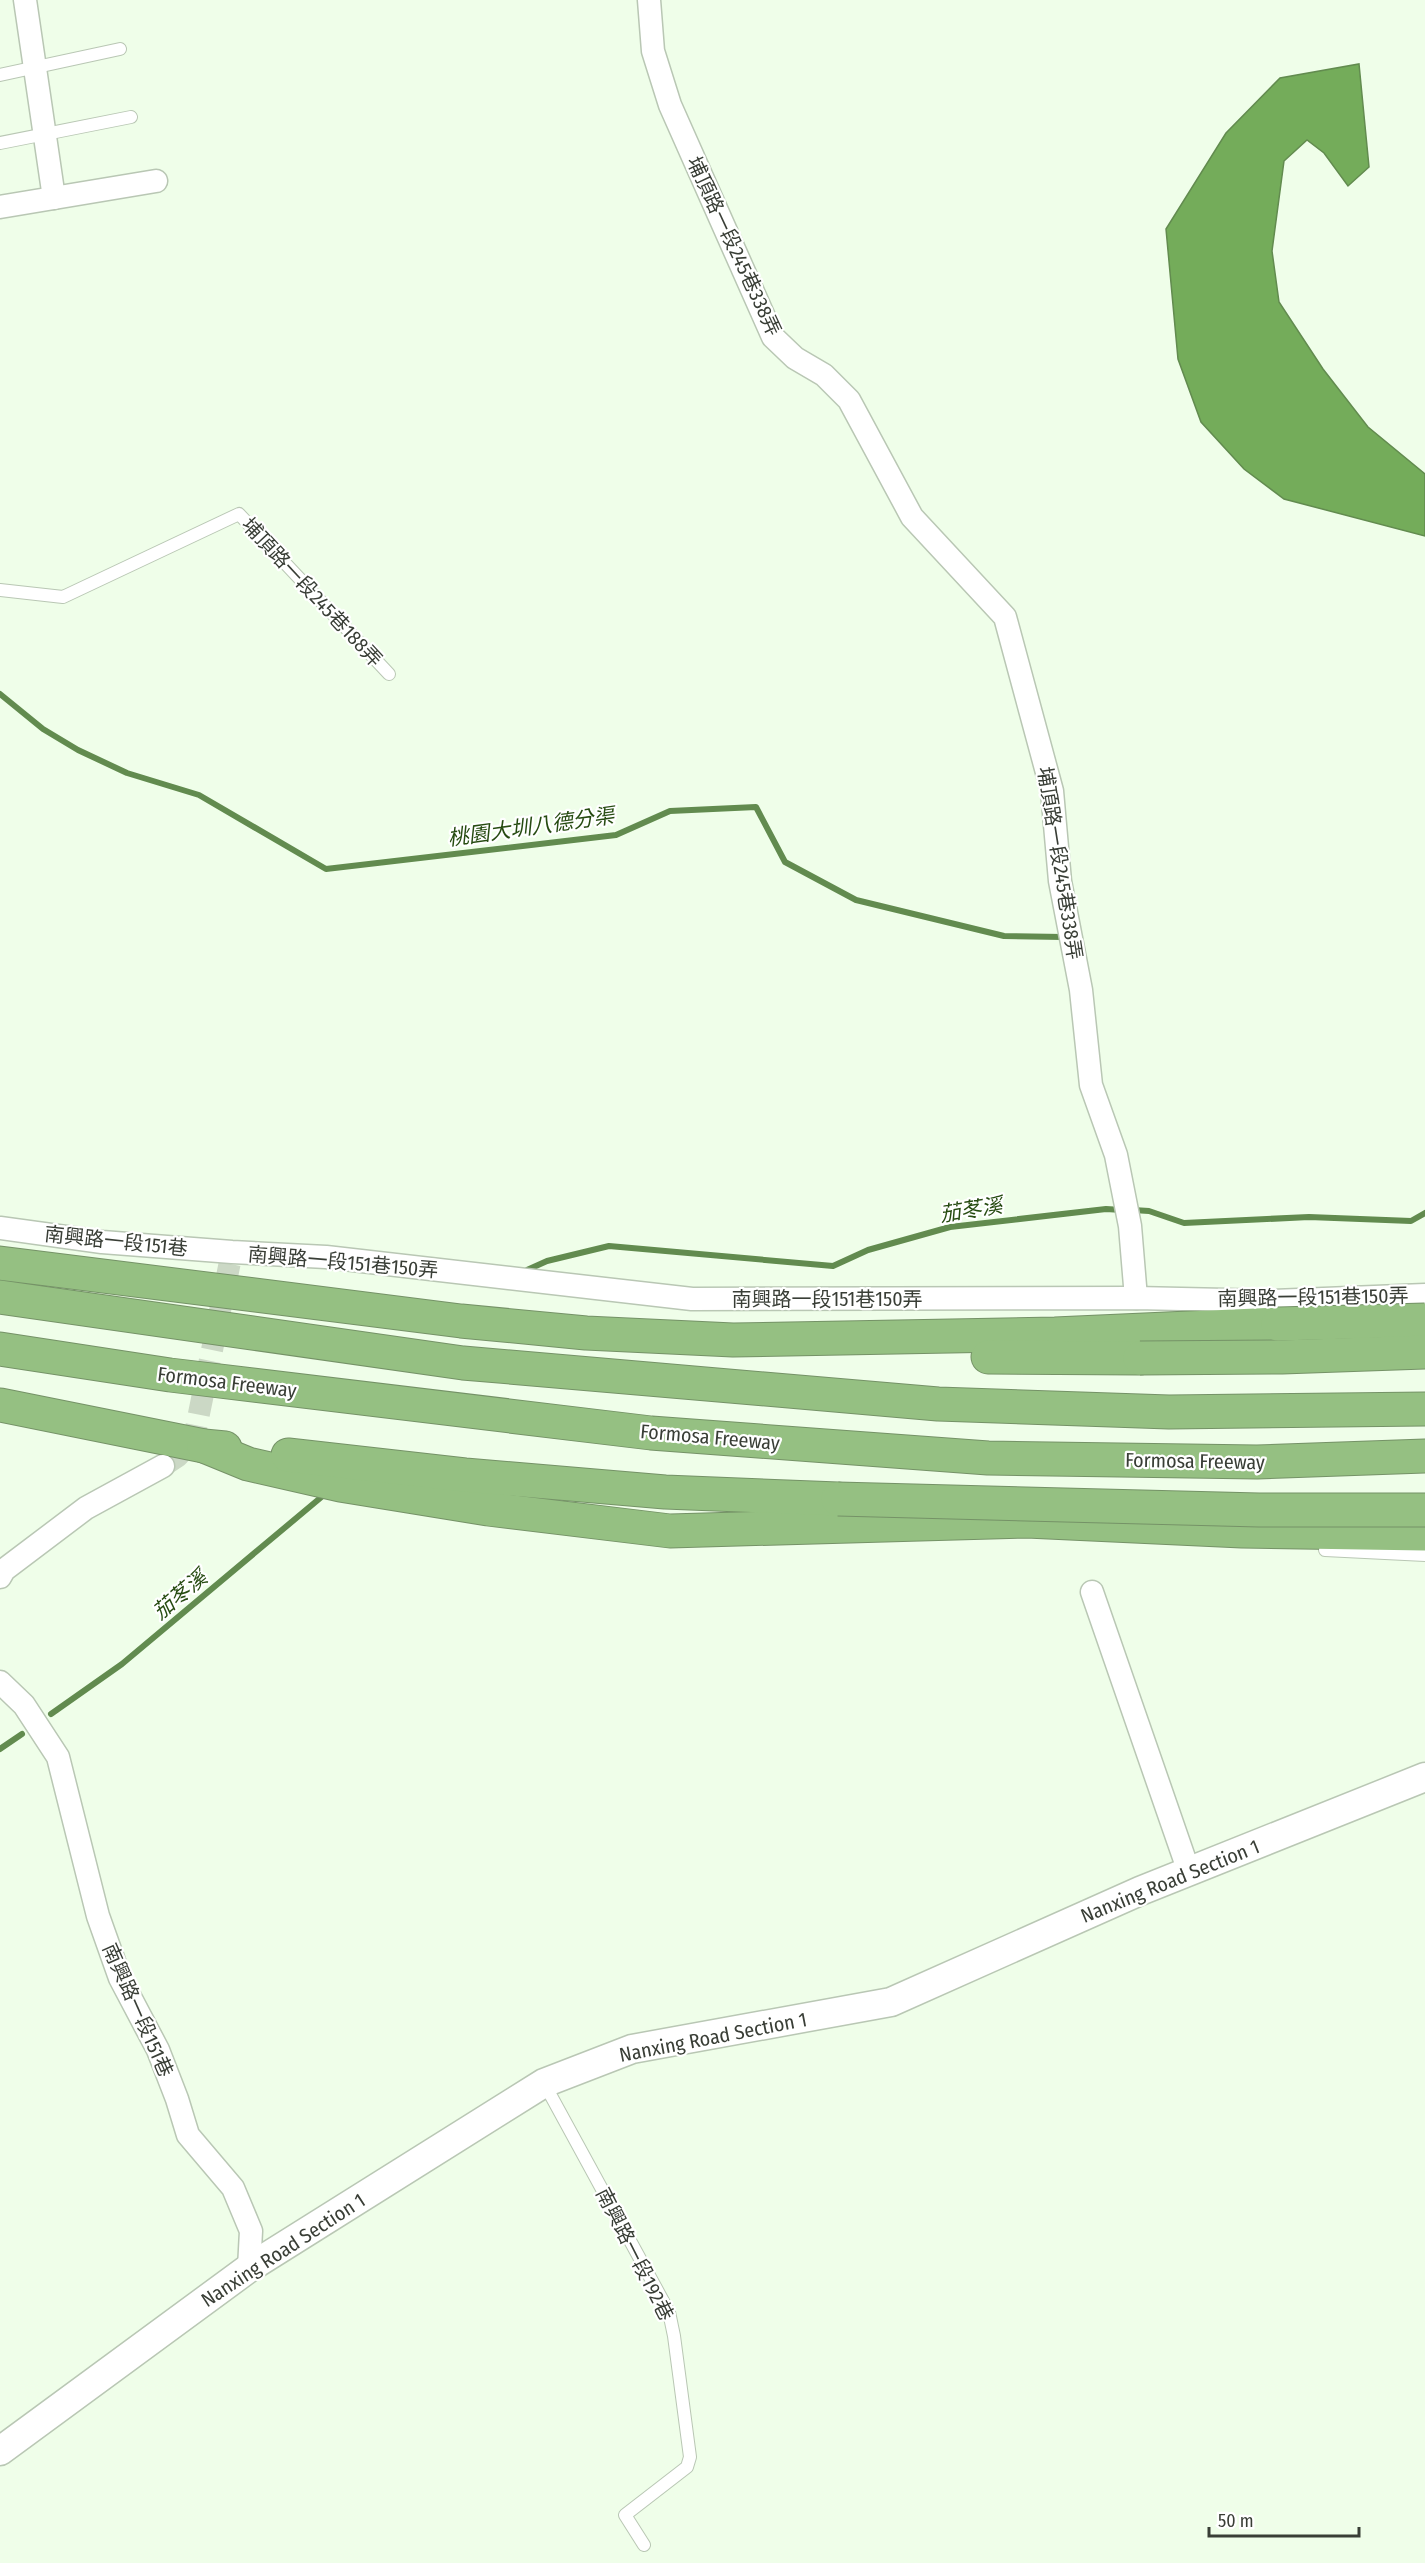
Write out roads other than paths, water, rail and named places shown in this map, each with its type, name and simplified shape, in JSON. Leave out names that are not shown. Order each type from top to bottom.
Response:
[{"type":"highway","points":[[0,1263],[461,1321],[586,1333],[733,1340],[906,1355],[1140,1358],[1282,1357],[1425,1352]]},
{"type":"highway","points":[[0,1298],[463,1364],[938,1404],[1169,1412],[1425,1409]]},
{"type":"highway","points":[[733,1340],[1055,1334],[1425,1320]]},
{"type":"highway","name":"Formosa Freeway","points":[[0,1349],[170,1375],[373,1401],[697,1436],[988,1458],[1257,1462],[1425,1456]]},
{"type":"highway","points":[[0,1405],[204,1446],[477,1476],[665,1492],[838,1500],[1259,1510],[1425,1510]]},
{"type":"highway","points":[[204,1446],[248,1464],[340,1485],[488,1509],[670,1531],[1027,1521],[1242,1531],[1425,1534]]},
{"type":"street","points":[[25,0],[54,198]]},
{"type":"street","name":"埔頂路一段245巷338弄","points":[[649,0],[653,51],[670,105],[773,337],[795,358],[824,375],[849,400],[912,517],[1005,617],[1052,791],[1060,881],[1081,990],[1091,1085],[1116,1155],[1123,1188],[1130,1226],[1136,1298]]},
{"type":"street","points":[[0,207],[156,181]]},
{"type":"street","name":"南興路一段151巷","points":[[0,1228],[102,1242],[232,1252]]},
{"type":"street","name":"南興路一段151巷150弄","points":[[232,1252],[326,1257],[692,1299],[1136,1298],[1274,1301],[1425,1295]]},
{"type":"street","points":[[0,1577],[4,1570],[86,1508],[163,1466]]},
{"type":"street","points":[[1092,1592],[1189,1872]]},
{"type":"street","name":"南興路一段151巷","points":[[0,1682],[24,1705],[58,1757],[98,1916],[120,1978],[158,2050],[188,2135],[233,2188],[251,2231],[249,2268]]},
{"type":"street","name":"Nanxing Road Section 1","points":[[0,2451],[249,2268],[544,2083],[632,2049],[891,2002],[1140,1891],[1425,1777]]},
{"type":"lane","points":[[0,75],[120,49]]},
{"type":"lane","points":[[0,143],[131,117]]},
{"type":"lane","name":"埔頂路一段245巷188弄","points":[[0,590],[63,597],[239,514],[389,674]]},
{"type":"lane","points":[[1325,1550],[1425,1555]]},
{"type":"lane","name":"南興路一段192巷","points":[[544,2083],[669,2312],[690,2457],[687,2467],[625,2515],[644,2545]]},
{"type":"waterway","name":"桃園大圳八德分渠","points":[[0,694],[43,729],[78,750],[127,773],[199,795],[326,869],[616,835],[670,811],[756,807],[785,862],[856,900],[1004,936],[1063,937]]},
{"type":"waterway","name":"茄苳溪","points":[[527,1270],[547,1261],[609,1246],[833,1266],[868,1250],[950,1227],[1106,1209],[1122,1210]]},
{"type":"waterway","name":"茄苳溪","points":[[1133,1210],[1149,1211],[1184,1223],[1309,1217],[1411,1221],[1425,1213]]},
{"type":"waterway","name":"茄苳溪","points":[[51,1714],[122,1664],[325,1494]]},
{"type":"waterway","name":"茄苳溪","points":[[0,1749],[22,1734]]},
{"type":"tunnel","points":[[163,1466],[178,1456],[194,1438],[232,1252]]}]
